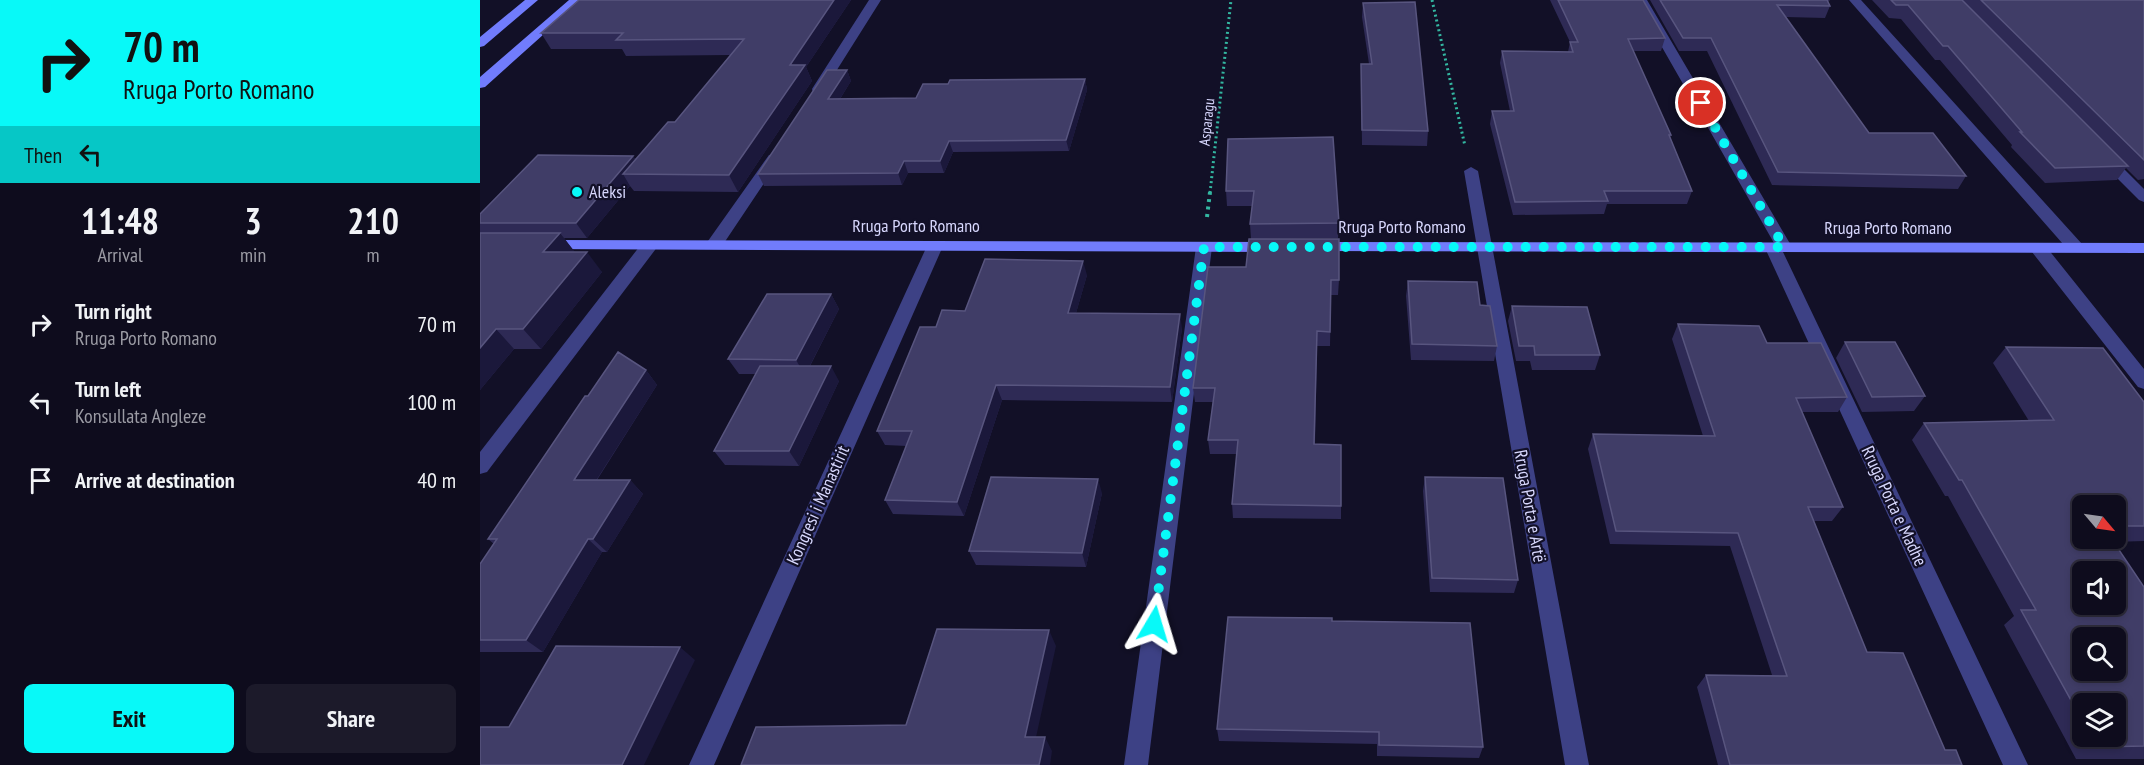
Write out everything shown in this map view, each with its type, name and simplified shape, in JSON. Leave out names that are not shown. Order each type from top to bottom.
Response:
[{"type":"street","points":[[480,43],[532,0]]},
{"type":"street","points":[[480,84],[576,0]]},
{"type":"street","points":[[813,96],[875,0]]},
{"type":"street","name":"Rruga Porta e Madhe","points":[[1641,0],[1778,248],[2016,765]]},
{"type":"street","points":[[1854,0],[2076,248]]},
{"type":"street","points":[[714,245],[782,145]]},
{"type":"street","points":[[2096,148],[2144,197]]},
{"type":"street","name":"Rruga Porta e Artë","points":[[1471,171],[1577,765]]},
{"type":"street","name":"Rruga Porto Romano","points":[[536,245],[2144,248]]},
{"type":"street","points":[[480,466],[649,246]]},
{"type":"street","name":"Kongresi i Manastirit","points":[[701,765],[935,246]]},
{"type":"street","points":[[1136,765],[1204,247]]},
{"type":"street","points":[[2038,248],[2144,382]]},
{"type":"path","name":"Asparagu","points":[[1204,247],[1231,0]]},
{"type":"path","points":[[1432,0],[1471,171]]},
{"type":"building","points":[[579,0],[834,0],[790,65],[805,65],[729,175],[623,174],[668,122],[675,122],[744,39],[616,40],[623,33],[541,33]]},
{"type":"building","points":[[1558,0],[1643,0],[1665,38],[1628,39],[1671,135],[1669,135],[1692,191],[1604,191],[1608,201],[1515,202],[1492,111],[1514,111],[1502,51],[1573,52],[1570,42],[1578,42]]},
{"type":"building","points":[[1660,0],[1827,0],[1830,6],[1777,5],[1869,133],[1933,133],[1966,176],[1778,172],[1711,38],[1683,38]]},
{"type":"building","points":[[1891,0],[1962,0],[2128,166],[2055,168],[2020,132],[2022,132],[1948,46],[1943,46],[1908,5],[1896,5]]},
{"type":"building","points":[[1981,0],[2144,0],[2144,160]]},
{"type":"building","points":[[1415,2],[1428,131],[1362,130],[1361,64],[1372,64],[1363,3]]},
{"type":"building","points":[[827,70],[847,70],[828,99],[916,98],[923,84],[948,84],[950,80],[1085,79],[1066,140],[949,141],[940,161],[904,161],[898,173],[758,174]]},
{"type":"building","points":[[1333,137],[1339,223],[1250,224],[1254,191],[1226,191],[1228,139]]},
{"type":"building","points":[[538,155],[633,156],[576,223],[480,223],[480,214]]},
{"type":"building","points":[[480,233],[560,233],[543,252],[587,252],[523,329],[496,329],[480,348]]},
{"type":"building","points":[[1249,239],[1339,239],[1339,280],[1331,280],[1330,332],[1317,331],[1314,444],[1341,445],[1341,506],[1232,504],[1238,440],[1208,440],[1215,388],[1193,388],[1208,267],[1246,267]]},
{"type":"building","points":[[985,259],[1083,261],[1068,313],[1180,314],[1170,387],[996,385],[957,502],[885,500],[912,431],[877,431],[920,327],[936,327],[942,310],[965,311]]},
{"type":"building","points":[[1408,281],[1477,282],[1480,305],[1490,306],[1497,346],[1412,344]]},
{"type":"building","points":[[767,294],[831,294],[796,360],[728,359]]},
{"type":"building","points":[[1512,306],[1587,307],[1600,355],[1535,355],[1534,346],[1519,346]]},
{"type":"building","points":[[1678,324],[1759,326],[1767,343],[1821,343],[1847,397],[1796,398],[1843,507],[1808,507],[1867,652],[1903,653],[1945,750],[1956,750],[1962,765],[1730,765],[1706,675],[1787,676],[1738,533],[1616,531],[1593,434],[1715,436]]},
{"type":"building","points":[[1845,342],[1895,342],[1925,396],[1872,397]]},
{"type":"building","points":[[2006,347],[2103,348],[2144,402],[2144,526],[2126,526],[2126,495],[2072,495],[2072,549],[2118,549],[2144,587],[2144,746],[2126,746],[2126,693],[2072,693],[2072,702],[2021,610],[2036,610],[1962,480],[1959,480],[1924,423],[2054,420]]},
{"type":"building","points":[[618,352],[646,370],[574,480],[630,480],[593,539],[588,539],[526,640],[480,640],[480,564],[497,539],[488,539],[585,396],[588,396]]},
{"type":"building","points":[[760,366],[831,366],[789,451],[714,451]]},
{"type":"building","points":[[991,477],[1098,479],[1082,553],[969,551]]},
{"type":"building","points":[[1425,477],[1503,478],[1518,580],[1432,578]]},
{"type":"building","points":[[1228,617],[1470,623],[1483,747],[1379,745],[1379,732],[1217,729]]},
{"type":"building","points":[[937,629],[1049,630],[1025,737],[1045,737],[1039,765],[741,765],[756,727],[906,725]]},
{"type":"building","points":[[556,646],[680,647],[622,765],[480,765],[480,727],[509,727]]},
{"type":"place","name":"Aleksi","points":[[577,192]]},
{"type":"route","points":[[1154,624],[1204,247],[1784,247],[1701,103]]}]
